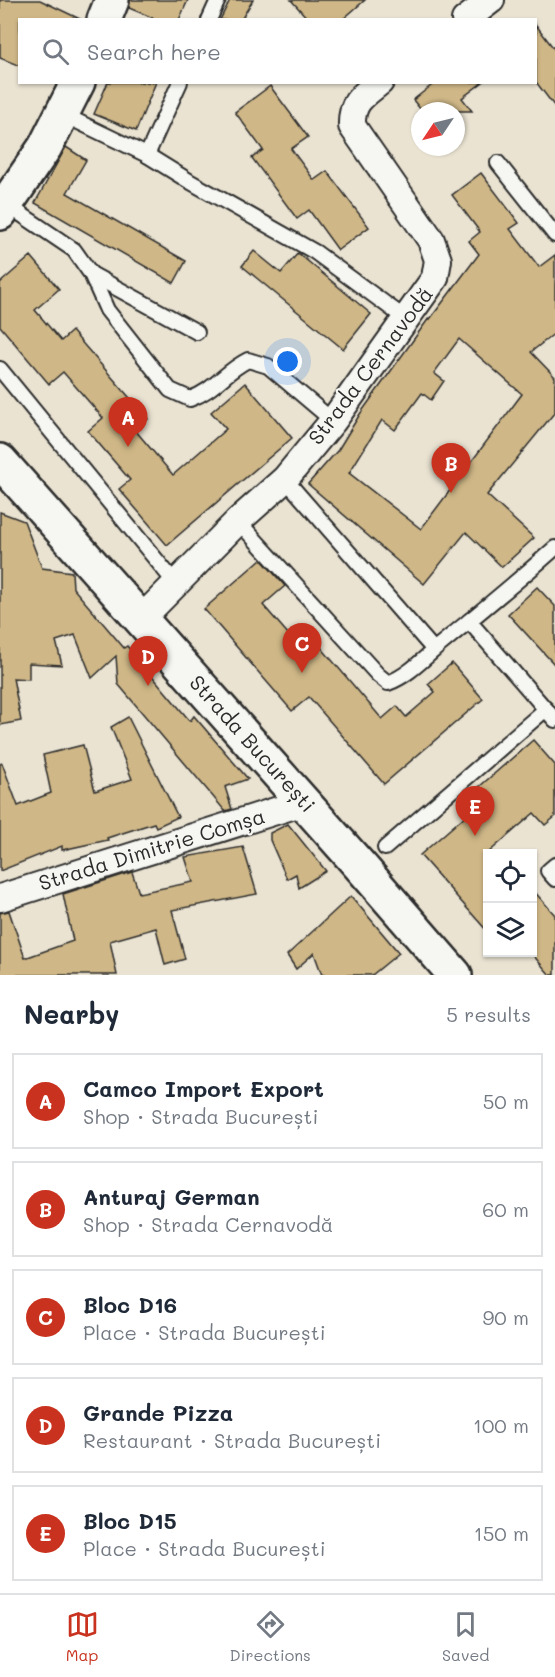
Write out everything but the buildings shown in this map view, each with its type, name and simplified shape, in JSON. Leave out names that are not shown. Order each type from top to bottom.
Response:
[{"type":"main road","points":[[105,18],[112,0]]},
{"type":"main road","points":[[3,209],[45,147],[77,84]]},
{"type":"main road","name":"Strada București","points":[[0,461],[455,975]]},
{"type":"street","points":[[468,18],[491,0]]},
{"type":"street","name":"Strada Cernavodă","points":[[141,619],[238,522],[285,479],[333,421],[433,283],[438,260],[428,233],[352,126],[354,105],[377,84]]},
{"type":"street","name":"Strada Dimitrie Comșa","points":[[0,898],[304,802]]},
{"type":"lane","points":[[211,18],[219,0]]},
{"type":"lane","points":[[147,155],[179,84]]},
{"type":"lane","points":[[62,114],[147,155],[315,252],[406,319]]},
{"type":"lane","points":[[498,163],[555,235]]},
{"type":"lane","points":[[3,209],[74,250],[91,274],[107,310],[170,390],[190,399],[206,393],[234,367],[248,360],[268,366],[333,421]]},
{"type":"lane","points":[[91,274],[197,332]]},
{"type":"lane","points":[[0,369],[176,584]]},
{"type":"lane","points":[[285,479],[434,650]]},
{"type":"lane","points":[[238,522],[378,675],[388,683],[397,680],[470,621],[555,548]]},
{"type":"lane","points":[[385,848],[550,714],[470,621]]},
{"type":"lane","points":[[555,866],[549,871],[555,879]]},
{"type":"place","name":"Camco Import Export","points":[[128,447]]},
{"type":"place","name":"Anturaj German","points":[[451,493]]},
{"type":"place","name":"Bloc D16","points":[[302,673]]},
{"type":"place","name":"Grande Pizza","points":[[148,686]]},
{"type":"place","name":"Bloc D15","points":[[475,836]]}]
